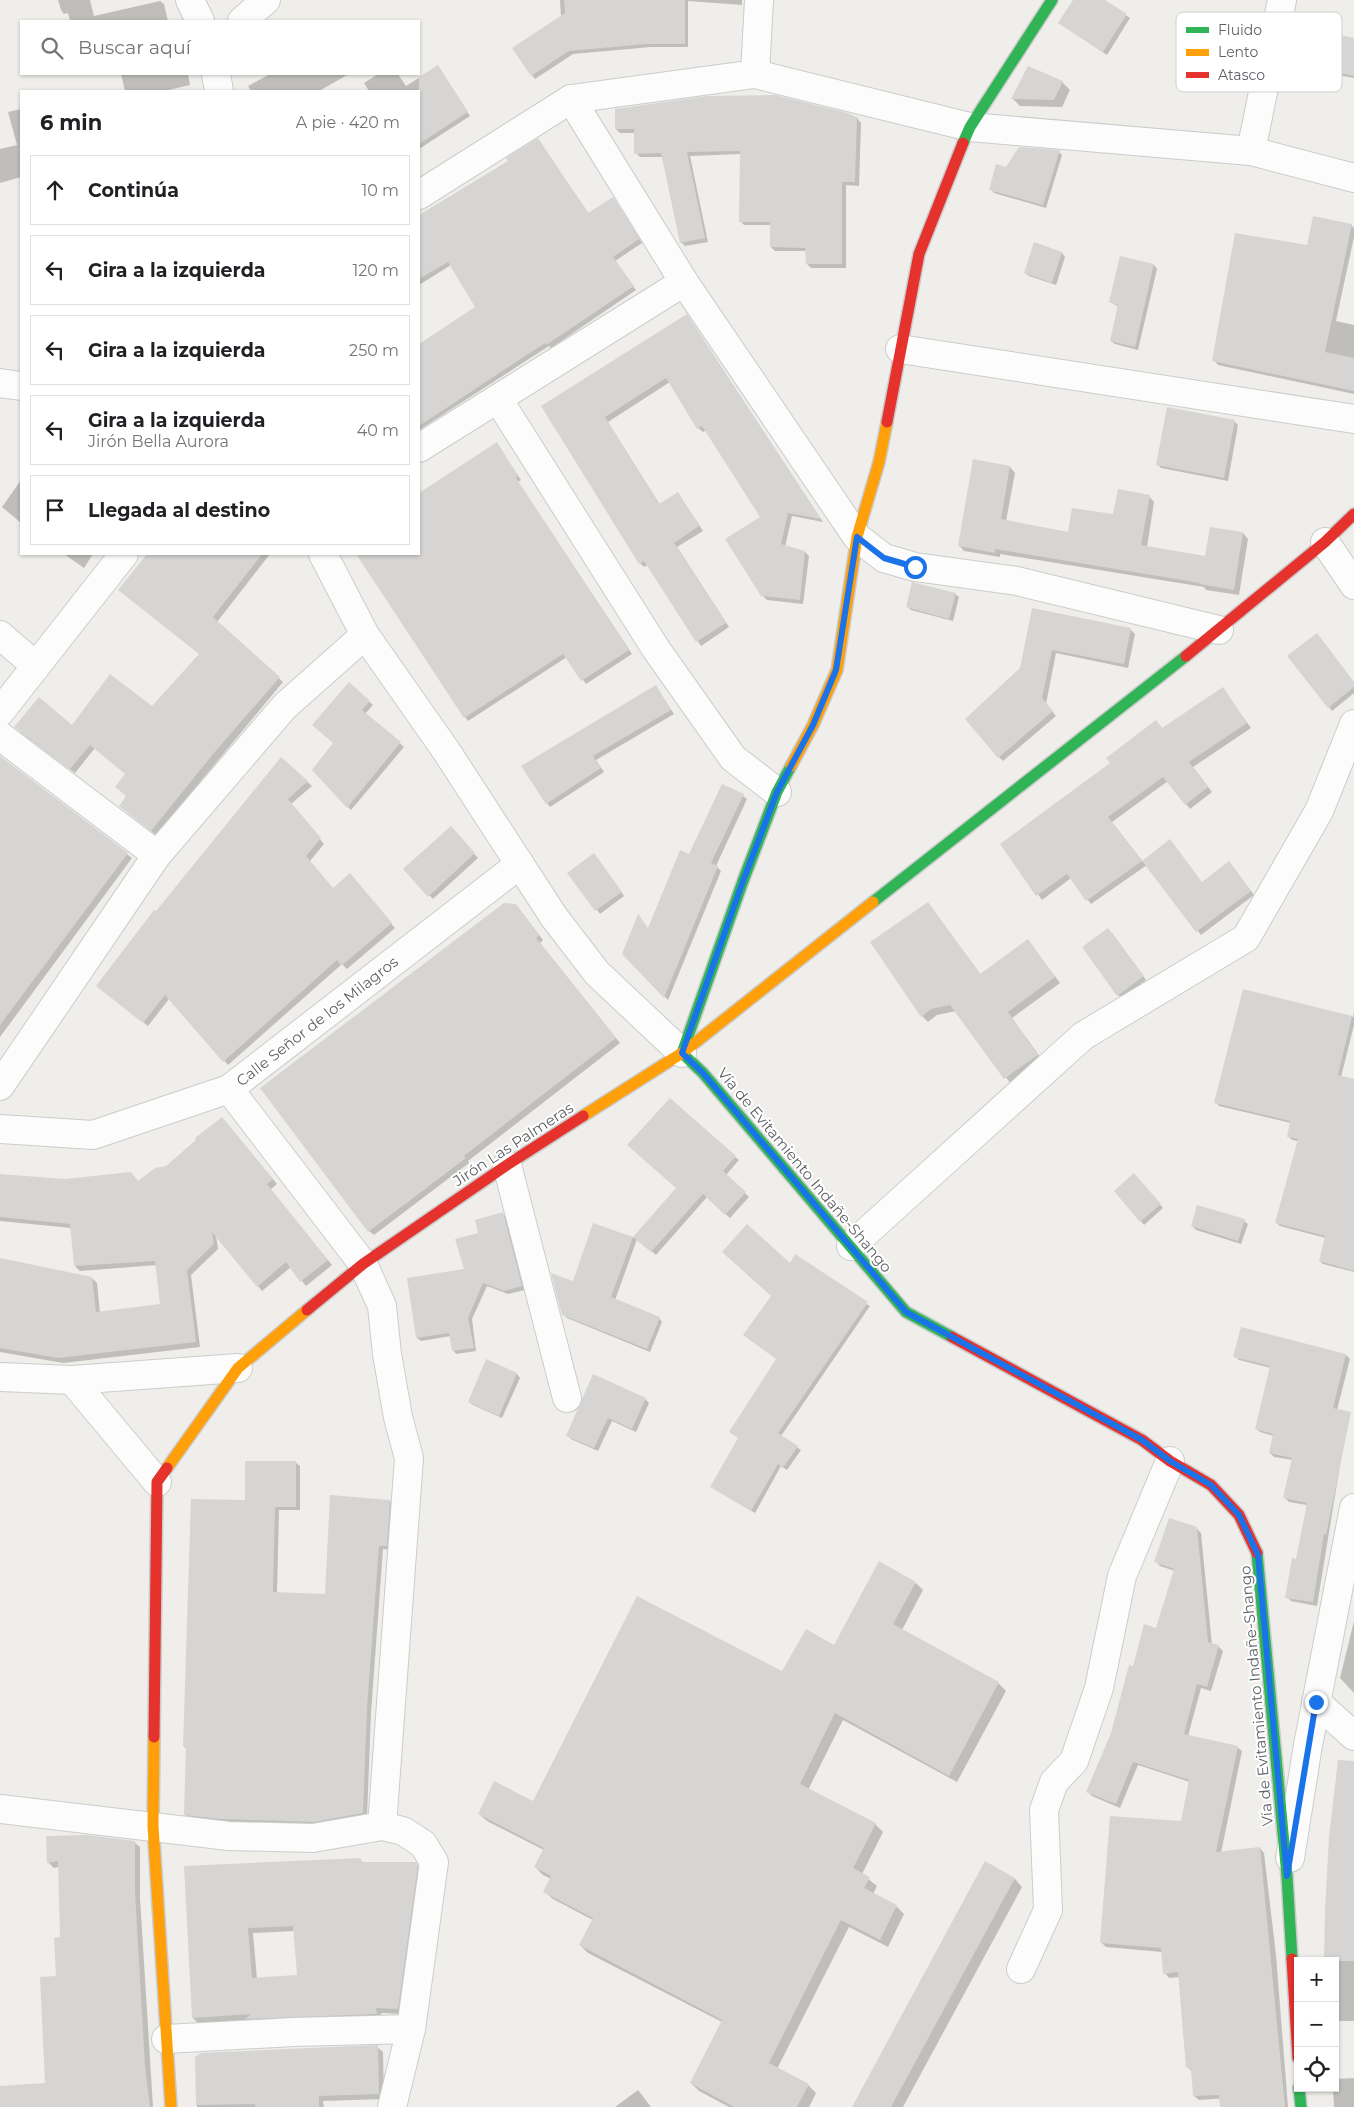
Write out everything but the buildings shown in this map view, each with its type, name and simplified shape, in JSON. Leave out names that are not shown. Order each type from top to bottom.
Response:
[{"type":"main road","points":[[682,1053],[743,881],[777,792],[813,725],[836,670],[857,537],[879,462],[919,254],[970,126],[1052,0]]},
{"type":"main road","name":"Jirón Las Palmeras","points":[[157,1482],[238,1368],[363,1264],[507,1165],[682,1053],[1219,630],[1325,542],[1354,514]]},
{"type":"main road","name":"Vía de Evitamiento Indañe-Shango","points":[[682,1053],[703,1073],[906,1312],[1079,1404],[1142,1440],[1170,1461],[1211,1485],[1239,1515],[1258,1555],[1287,1876],[1297,2047]]},
{"type":"main road","points":[[157,1482],[153,1826],[171,2107]]},
{"type":"main road","points":[[1300,2092],[1301,2107]]},
{"type":"street","points":[[190,0],[200,20]]},
{"type":"street","points":[[243,20],[266,0]]},
{"type":"street","points":[[755,74],[759,0]]},
{"type":"street","points":[[420,194],[571,99],[755,74],[970,126],[1251,151],[1354,178]]},
{"type":"street","points":[[216,75],[219,90]]},
{"type":"street","points":[[1251,151],[1263,92]]},
{"type":"street","points":[[571,99],[684,282],[857,537],[884,558],[915,567],[1017,581],[1219,630]]},
{"type":"street","points":[[420,447],[684,282]]},
{"type":"street","points":[[900,349],[1354,419]]},
{"type":"street","points":[[0,383],[20,386]]},
{"type":"street","points":[[498,399],[656,649],[733,758],[777,792]]},
{"type":"street","points":[[1325,542],[1354,585]]},
{"type":"street","points":[[0,712],[123,555]]},
{"type":"street","points":[[324,555],[365,635],[447,752],[554,917],[597,973],[682,1053]]},
{"type":"street","points":[[0,635],[36,666]]},
{"type":"street","points":[[0,1086],[157,855],[285,706],[365,635]]},
{"type":"street","points":[[851,1246],[1083,1036],[1246,938],[1319,811],[1354,724]]},
{"type":"street","points":[[0,736],[157,855]]},
{"type":"street","name":"Calle Señor de los Milagros","points":[[0,1129],[93,1134],[229,1089],[520,864]]},
{"type":"street","points":[[229,1089],[363,1264],[382,1306],[386,1354],[398,1417],[409,1458],[382,1826]]},
{"type":"street","points":[[507,1165],[566,1398]]},
{"type":"street","points":[[0,1377],[72,1380],[238,1368]]},
{"type":"street","points":[[72,1380],[157,1482]]},
{"type":"street","points":[[1021,1969],[1048,1910],[1044,1810],[1054,1782],[1074,1761],[1099,1688],[1122,1576],[1170,1461]]},
{"type":"street","points":[[1287,1876],[1316,1702],[1354,1508]]},
{"type":"street","points":[[1316,1702],[1354,1736]]},
{"type":"street","points":[[0,1808],[229,1836],[314,1838],[382,1826],[403,1831],[423,1844],[434,1862],[411,2030],[392,2107]]},
{"type":"street","points":[[166,2039],[292,2032],[411,2030]]},
{"type":"traffic: fast","points":[[963,143],[970,127],[1052,0]]},
{"type":"traffic: fast","points":[[873,902],[1186,656]]},
{"type":"traffic: fast","points":[[682,1053],[743,881],[777,792],[791,766]]},
{"type":"traffic: fast","points":[[682,1053],[703,1073],[906,1312],[952,1337]]},
{"type":"traffic: fast","points":[[1257,1553],[1287,1876],[1292,1959]]},
{"type":"traffic: fast","points":[[1299,2092],[1301,2107]]},
{"type":"traffic: slow","points":[[791,766],[813,725],[837,670],[857,537],[879,462],[887,422]]},
{"type":"traffic: slow","points":[[583,1116],[682,1053],[873,902]]},
{"type":"traffic: slow","points":[[167,1468],[238,1368],[307,1310]]},
{"type":"traffic: slow","points":[[154,1737],[153,1826],[171,2107]]},
{"type":"traffic: jam","points":[[887,422],[919,254],[963,143]]},
{"type":"traffic: jam","points":[[1186,656],[1325,542],[1354,514]]},
{"type":"traffic: jam","points":[[307,1310],[363,1264],[507,1165],[583,1116]]},
{"type":"traffic: jam","points":[[952,1337],[1142,1440],[1170,1461],[1211,1485],[1239,1515],[1257,1553]]},
{"type":"traffic: jam","points":[[154,1737],[157,1482],[167,1468]]},
{"type":"traffic: jam","points":[[1292,1959],[1297,2047]]},
{"type":"route","points":[[915,567],[884,558],[857,537],[836,670],[813,725],[777,792],[743,881],[682,1053],[703,1073],[906,1312],[1079,1404],[1142,1440],[1170,1461],[1211,1485],[1239,1515],[1258,1555],[1287,1876],[1316,1702]]}]
